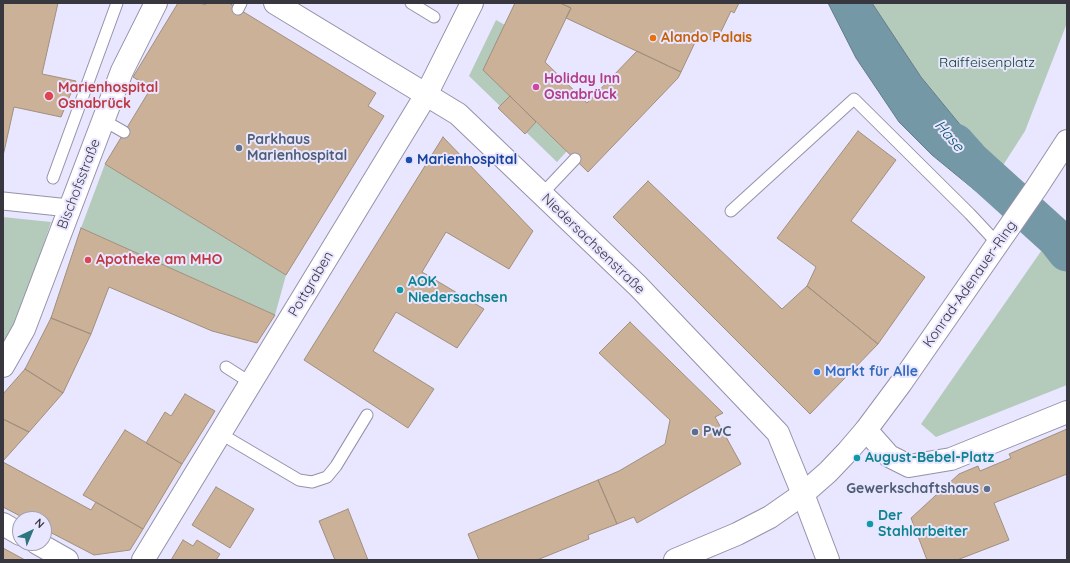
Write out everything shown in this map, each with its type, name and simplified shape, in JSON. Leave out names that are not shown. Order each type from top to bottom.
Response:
[{"type":"street","name":"Bischofsstraße","points":[[3,366],[24,329],[122,71],[156,3]]},
{"type":"street","name":"Niedersachsenstraße","points":[[275,3],[458,114],[638,286],[778,433],[828,560]]},
{"type":"street","name":"Pottgraben","points":[[143,560],[221,434],[426,94],[472,3]]},
{"type":"street","name":"Konrad-Adenauer-Ring","points":[[675,560],[737,534],[770,517],[803,494],[828,472],[866,430],[901,383],[1037,187],[1067,141]]},
{"type":"street","points":[[3,201],[69,208]]},
{"type":"street","points":[[866,430],[889,456],[909,466],[951,459],[1067,412]]},
{"type":"street","points":[[3,524],[12,529]]},
{"type":"street","points":[[51,551],[67,560]]},
{"type":"lane","points":[[53,178],[118,3]]},
{"type":"lane","points":[[411,3],[434,17]]},
{"type":"lane","points":[[731,210],[854,99],[970,214],[1003,236]]},
{"type":"lane","points":[[103,120],[124,132]]},
{"type":"lane","points":[[541,194],[575,160]]},
{"type":"lane","points":[[226,367],[251,383]]},
{"type":"lane","points":[[221,434],[299,480],[312,482],[327,477],[336,466],[367,415]]},
{"type":"green space","name":"Raiffeisenplatz","points":[[872,3],[1067,3],[1067,23],[1025,131],[1000,170],[921,77]]},
{"type":"green space","points":[[496,20],[505,25],[510,96],[500,106],[469,76]]},
{"type":"green space","points":[[536,122],[567,151],[557,162],[526,132]]},
{"type":"green space","points":[[105,164],[286,275],[275,315],[81,228]]},
{"type":"green space","points":[[3,217],[51,222],[18,321],[3,347]]},
{"type":"green space","points":[[1046,244],[1061,258],[1067,273],[1067,385],[936,437],[921,424]]},
{"type":"water","points":[[828,3],[872,3],[921,77],[1000,170],[982,196],[932,155],[899,122],[856,58]]},
{"type":"water","points":[[1060,224],[1067,232],[1067,273],[1061,258],[1046,244]]},
{"type":"building","points":[[3,3],[58,3],[42,74],[76,81],[61,117],[14,107],[3,156]]},
{"type":"building","name":"Parkhaus Marienhospital","points":[[178,3],[201,3],[205,5],[206,3],[229,3],[376,93],[368,106],[384,116],[286,275],[105,164],[151,88],[133,77]]},
{"type":"building","name":"Holiday Inn Osnabrück","points":[[515,3],[560,3],[571,8],[545,62],[587,103],[637,51],[681,72],[678,78],[588,172],[483,70]]},
{"type":"building","name":"Alando Palais","points":[[560,3],[739,3],[734,13],[731,11],[716,42],[699,34],[681,72],[566,18],[571,8]]},
{"type":"building","points":[[510,96],[536,122],[525,134],[498,108]]},
{"type":"building","points":[[858,131],[896,160],[851,221],[925,277],[878,344],[807,286],[816,267],[777,238]]},
{"type":"building","name":"AOK Niedersachsen","points":[[443,137],[533,231],[509,269],[446,232],[422,272],[484,309],[457,348],[396,312],[373,351],[434,389],[408,428],[304,360]]},
{"type":"building","points":[[648,181],[782,309],[807,286],[878,344],[810,414],[613,217]]},
{"type":"building","points":[[81,228],[275,315],[257,343],[212,331],[109,287],[91,334],[51,318]]},
{"type":"building","points":[[51,318],[91,334],[63,393],[25,369]]},
{"type":"building","name":"PwC","points":[[630,322],[723,413],[715,417],[741,464],[637,523],[634,517],[617,524],[598,480],[619,471],[665,444],[670,420],[599,353]]},
{"type":"building","points":[[25,369],[63,393],[29,432],[3,419],[3,394]]},
{"type":"building","points":[[185,394],[215,411],[182,464],[146,443],[165,412],[171,416]]},
{"type":"building","points":[[3,419],[29,432],[3,461]]},
{"type":"building","name":"Gewerkschaftshaus","points":[[1067,429],[1067,474],[994,503],[1009,540],[957,560],[927,560],[911,518],[959,474],[978,466],[980,471],[1011,458],[1009,454]]},
{"type":"building","points":[[125,430],[182,464],[143,529],[83,495]]},
{"type":"building","points":[[3,462],[91,510],[96,502],[143,529],[130,550],[94,555],[52,533],[52,511],[12,512],[3,507]]},
{"type":"building","points":[[598,480],[617,524],[588,535],[589,539],[537,560],[479,560],[468,534]]},
{"type":"building","points":[[216,487],[254,509],[230,548],[192,525]]},
{"type":"building","points":[[348,509],[368,560],[335,560],[319,521]]},
{"type":"building","points":[[183,540],[193,546],[197,540],[220,554],[216,560],[171,560]]},
{"type":"building","points":[[3,548],[25,560],[3,560]]},
{"type":"waterway","name":"Hase","points":[[955,143],[971,161],[1056,238],[1067,252]]},
{"type":"place","name":"Alando Palais","points":[[653,38]]},
{"type":"place","name":"Holiday Inn Osnabrück","points":[[536,87]]},
{"type":"place","name":"Marienhospital Osnabrück","points":[[49,96]]},
{"type":"place","name":"Parkhaus Marienhospital","points":[[239,148]]},
{"type":"place","name":"Marienhospital","points":[[409,160]]},
{"type":"place","name":"Apotheke am MHO","points":[[88,260]]},
{"type":"place","name":"AOK Niedersachsen","points":[[400,290]]},
{"type":"place","name":"Markt für Alle","points":[[817,372]]},
{"type":"place","name":"PwC","points":[[695,432]]},
{"type":"place","name":"August-Bebel-Platz","points":[[857,458]]},
{"type":"place","name":"Gewerkschaftshaus","points":[[987,489]]},
{"type":"place","name":"Der Stahlarbeiter","points":[[870,524]]}]
